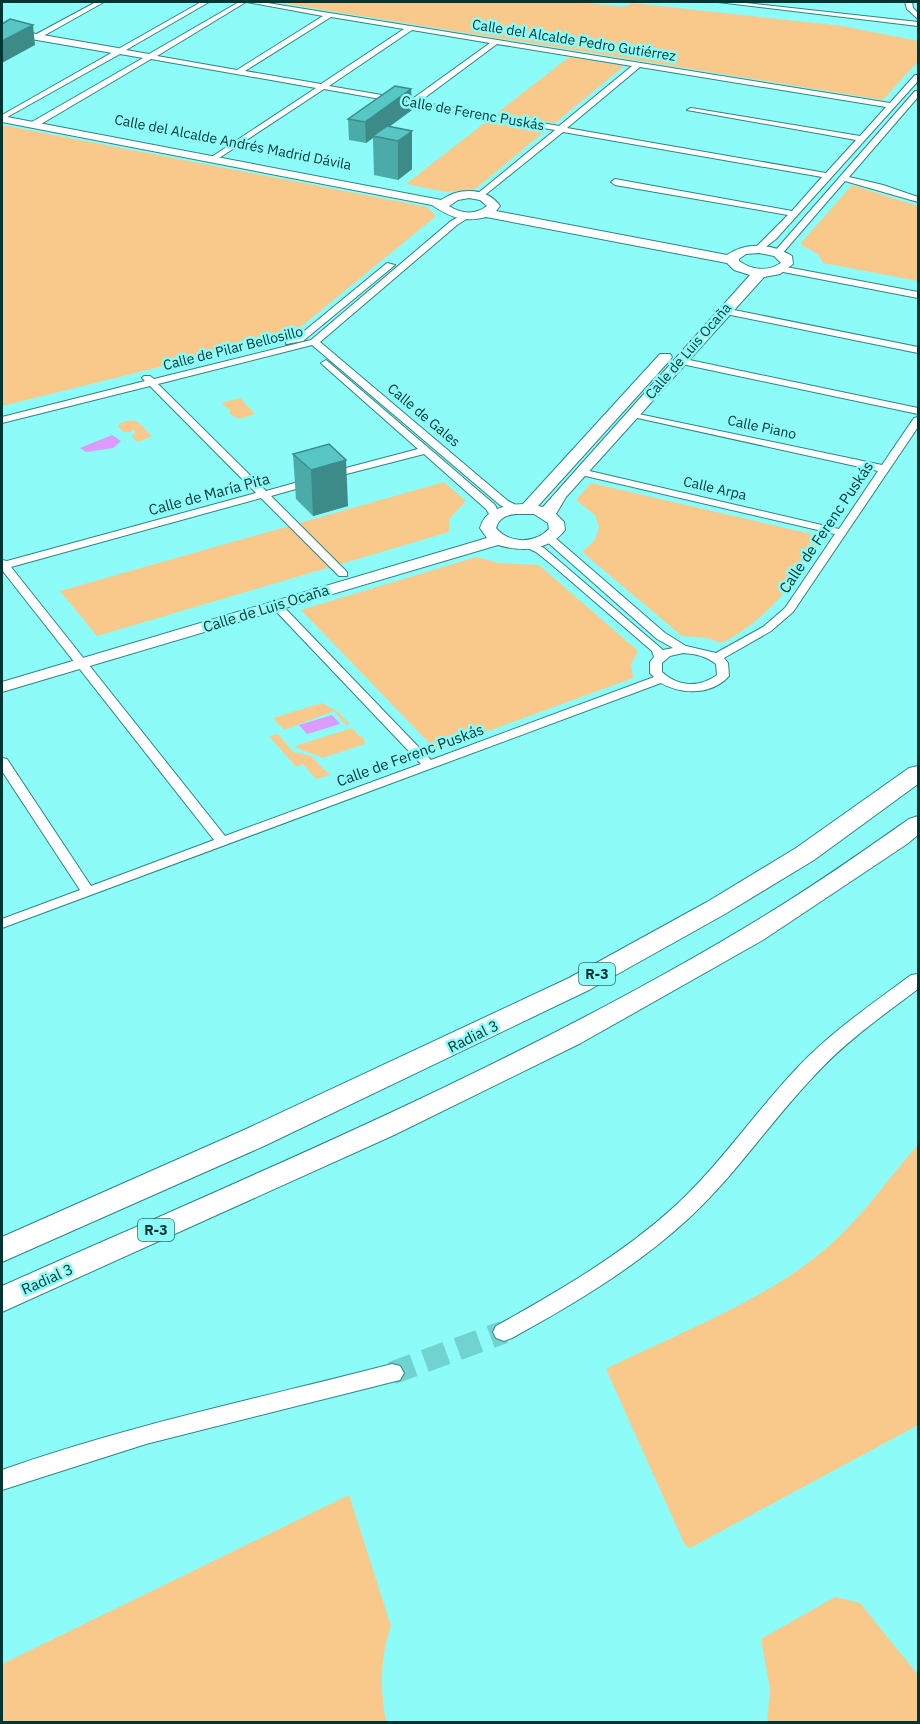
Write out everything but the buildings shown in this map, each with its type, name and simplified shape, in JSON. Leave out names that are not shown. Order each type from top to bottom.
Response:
[{"type":"highway","name":"Radial 3","points":[[2,1250],[265,1133],[579,984],[716,908],[805,855],[918,773]]},
{"type":"highway","name":"Radial 3","points":[[2,1300],[311,1160],[535,1055],[755,934],[845,876],[918,824]]},
{"type":"main road","name":"Calle del Alcalde Andrés Madrid Dávila","points":[[3,116],[449,205]]},
{"type":"main road","points":[[449,205],[480,196],[492,201],[490,209]]},
{"type":"main road","points":[[449,205],[467,216],[490,209],[737,261],[760,273],[782,261]]},
{"type":"main road","points":[[737,261],[759,249],[782,261]]},
{"type":"main road","name":"Calle de Luis Ocaña","points":[[522,509],[737,261]]},
{"type":"main road","name":"Calle de Luis Ocaña","points":[[548,514],[550,507],[724,310],[760,273]]},
{"type":"main road","points":[[522,509],[548,514],[558,526],[554,535],[549,538],[527,544],[494,527],[522,509]]},
{"type":"main road","name":"Calle de Luis Ocaña","points":[[77,659],[494,527]]},
{"type":"main road","name":"Calle de Luis Ocaña","points":[[29,673],[276,605],[494,527]]},
{"type":"main road","points":[[2,675],[29,673]]},
{"type":"main road","points":[[2,687],[29,673]]},
{"type":"street","points":[[35,37],[100,2]]},
{"type":"street","points":[[3,116],[206,2]]},
{"type":"street","points":[[37,123],[243,2]]},
{"type":"street","name":"Calle del Alcalde Pedro Gutiérrez","points":[[251,2],[892,106]]},
{"type":"street","points":[[722,2],[918,24]]},
{"type":"street","points":[[909,2],[909,8],[918,17]]},
{"type":"street","points":[[238,72],[331,14]]},
{"type":"street","points":[[217,158],[412,27]]},
{"type":"street","points":[[2,31],[118,51]]},
{"type":"street","points":[[412,103],[497,41]]},
{"type":"street","name":"Calle de Ferenc Puskás","points":[[118,51],[829,176]]},
{"type":"street","points":[[480,196],[638,65]]},
{"type":"street","points":[[759,249],[794,214],[918,77]]},
{"type":"street","points":[[782,261],[842,178],[918,93]]},
{"type":"street","points":[[691,110],[862,139]]},
{"type":"street","points":[[842,178],[880,187],[918,200]]},
{"type":"street","points":[[615,182],[794,214]]},
{"type":"street","name":"Calle de Pilar Bellosillo","points":[[2,420],[300,339],[449,205]]},
{"type":"street","name":"Calle de Pilar Bellosillo","points":[[2,413],[314,342],[454,223],[467,216]]},
{"type":"street","points":[[782,261],[918,288]]},
{"type":"street","points":[[782,261],[918,295]]},
{"type":"street","points":[[724,310],[918,350]]},
{"type":"street","name":"Calle de Gales","points":[[314,342],[504,503],[522,509]]},
{"type":"street","name":"Calle de Gales","points":[[303,346],[317,355],[491,507],[494,527]]},
{"type":"street","points":[[680,361],[918,411]]},
{"type":"street","points":[[149,380],[343,574]]},
{"type":"street","name":"Calle Piano","points":[[633,414],[885,469]]},
{"type":"street","name":"Calle de Ferenc Puskás","points":[[716,658],[767,629],[789,610],[918,420]]},
{"type":"street","name":"Calle de María Pita","points":[[2,565],[424,450]]},
{"type":"street","name":"Calle Arpa","points":[[581,472],[843,533]]},
{"type":"street","points":[[549,538],[661,636],[683,649],[701,651],[716,658],[722,663],[723,676],[710,685],[689,688],[668,684],[661,679],[654,667],[660,657],[683,649]]},
{"type":"street","points":[[527,544],[540,550],[564,569],[657,650],[660,657]]},
{"type":"street","points":[[2,565],[222,842]]},
{"type":"street","points":[[276,605],[429,765]]},
{"type":"street","name":"Calle de Ferenc Puskás","points":[[2,924],[661,679]]},
{"type":"street","points":[[2,762],[88,892]]},
{"type":"street","points":[[504,1332],[566,1299],[681,1213],[806,1071],[835,1043],[918,980]]},
{"type":"street","points":[[2,1480],[46,1463],[117,1442],[392,1373]]},
{"type":"shaded area","points":[[275,2],[578,2],[624,7],[632,3],[842,26],[918,41],[918,61],[883,100]]},
{"type":"shaded area","points":[[569,57],[624,66],[555,123],[497,113]]},
{"type":"shaded area","points":[[487,121],[545,131],[475,189],[446,192],[406,184]]},
{"type":"shaded area","points":[[2,125],[427,207],[436,216],[292,334],[2,406]]},
{"type":"shaded area","points":[[852,185],[918,206],[918,281],[823,263],[818,254],[800,244]]},
{"type":"shaded area","points":[[240,398],[255,414],[239,419],[230,414],[230,410],[221,403]]},
{"type":"shaded area","points":[[131,420],[138,422],[152,436],[138,442],[131,436],[136,433],[133,429],[131,432],[124,432],[118,427],[120,423]]},
{"type":"shaded area","points":[[112,435],[121,441],[113,448],[86,452],[80,448]]},
{"type":"shaded area","points":[[444,482],[466,501],[449,519],[449,532],[97,636],[60,591]]},
{"type":"shaded area","points":[[591,483],[824,537],[780,597],[756,621],[722,643],[707,638],[682,636],[582,552],[595,540],[599,527],[595,515],[576,500]]},
{"type":"shaded area","points":[[476,557],[499,563],[539,565],[638,651],[631,664],[633,678],[436,750],[301,610]]},
{"type":"shaded area","points":[[322,703],[338,712],[350,724],[346,725],[334,711],[286,729],[283,729],[273,718]]},
{"type":"shaded area","points":[[332,715],[340,724],[307,734],[299,725]]},
{"type":"shaded area","points":[[352,728],[360,737],[363,736],[365,744],[322,758],[295,746]]},
{"type":"shaded area","points":[[278,734],[293,752],[311,756],[330,775],[316,779],[303,764],[296,767],[269,736]]},
{"type":"shaded area","points":[[918,1145],[918,1425],[690,1548],[685,1545],[606,1369],[751,1299],[806,1265],[854,1221]]},
{"type":"shaded area","points":[[349,1495],[391,1626],[382,1674],[386,1722],[2,1722],[2,1664]]},
{"type":"shaded area","points":[[835,1597],[860,1603],[918,1675],[918,1722],[767,1722],[770,1689],[761,1639]]},
{"type":"tunnel","points":[[392,1373],[504,1332]]}]
